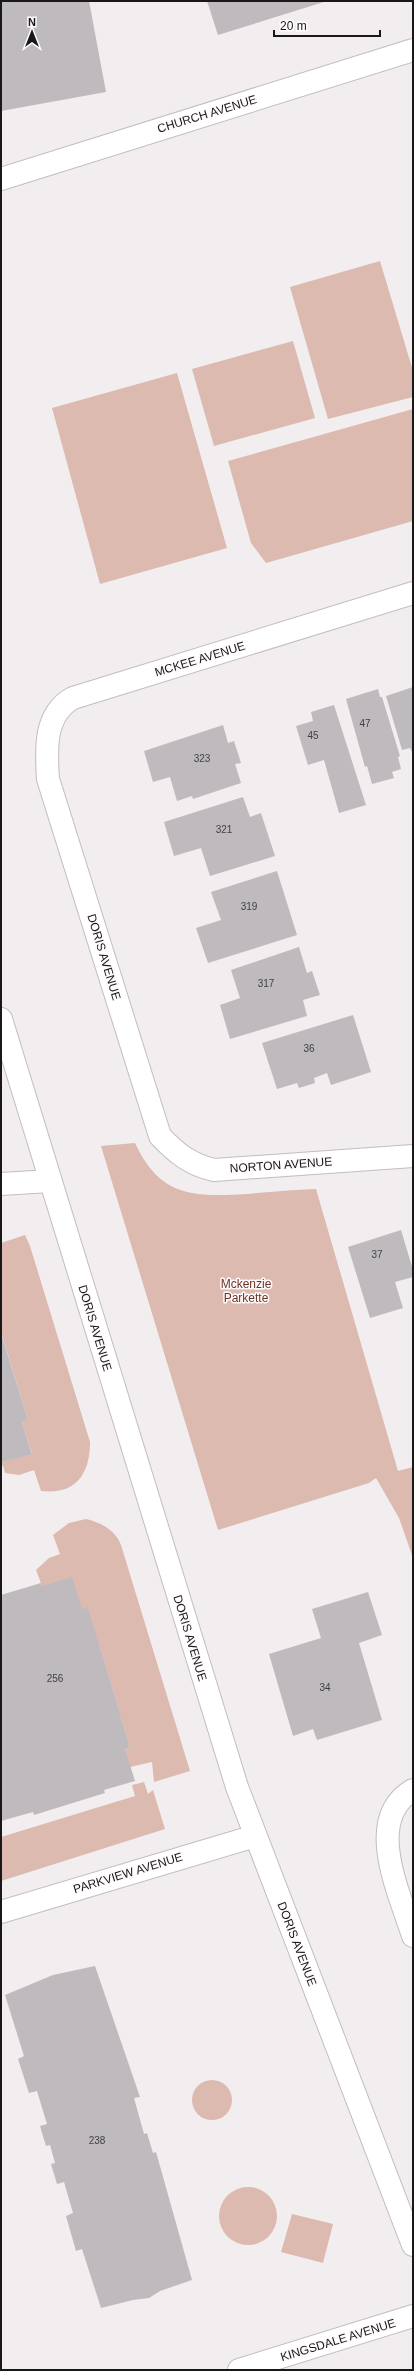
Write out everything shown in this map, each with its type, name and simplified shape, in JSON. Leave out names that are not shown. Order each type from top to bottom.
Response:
[{"type":"street","name":"CHURCH AVENUE","points":[[1,179],[413,50]]},
{"type":"street","name":"MCKEE AVENUE","points":[[48,779],[46,758],[50,725],[56,712],[64,703],[73,698],[413,593]]},
{"type":"street","name":"DORIS AVENUE","points":[[48,779],[160,1136]]},
{"type":"street","name":"DORIS AVENUE","points":[[1,1020],[217,1727],[255,1836],[413,2245]]},
{"type":"street","name":"NORTON AVENUE","points":[[160,1136],[184,1158],[198,1166],[214,1170],[413,1156]]},
{"type":"street","points":[[1,1184],[50,1181]]},
{"type":"street","points":[[413,1790],[394,1806],[387,1830],[389,1857],[413,1936]]},
{"type":"street","name":"PARKVIEW AVENUE","points":[[1,1912],[255,1836]]},
{"type":"street","name":"KINGSDALE AVENUE","points":[[239,2370],[413,2316]]},
{"type":"green space","points":[[380,261],[413,371],[413,397],[328,419],[290,287]]},
{"type":"green space","points":[[293,341],[315,418],[214,446],[192,369]]},
{"type":"green space","points":[[177,373],[227,548],[100,584],[52,408]]},
{"type":"green space","points":[[413,409],[413,521],[266,563],[251,543],[228,461]]},
{"type":"green space","name":"Mckenzie Parkette","points":[[135,1143],[145,1161],[155,1174],[167,1184],[180,1190],[210,1195],[227,1195],[316,1189],[398,1471],[413,1467],[413,1558],[399,1518],[376,1478],[369,1483],[218,1530],[101,1146]]},
{"type":"green space","points":[[25,1235],[30,1246],[90,1442],[87,1464],[84,1473],[72,1486],[63,1490],[41,1491],[34,1470],[19,1475],[5,1473],[2,1462],[32,1453],[22,1422],[28,1420],[1,1332],[1,1243]]},
{"type":"green space","points":[[86,1519],[103,1525],[112,1531],[121,1545],[190,1771],[154,1782],[152,1762],[130,1767],[125,1749],[130,1747],[88,1608],[82,1609],[42,1586],[36,1570],[49,1558],[60,1554],[53,1535],[69,1523]]},
{"type":"green space","points":[[144,1782],[148,1794],[153,1790],[165,1829],[1,1881],[1,1837],[135,1796],[132,1785]]},
{"type":"green space","points":[[216,2080],[223,2083],[229,2089],[232,2100],[231,2108],[223,2117],[216,2120],[208,2120],[201,2117],[193,2108],[192,2096],[195,2089],[204,2081]]},
{"type":"green space","points":[[248,2187],[259,2189],[272,2200],[275,2205],[277,2216],[275,2227],[264,2240],[259,2243],[248,2245],[237,2243],[224,2232],[221,2227],[219,2216],[221,2205],[232,2192],[237,2189]]},
{"type":"green space","points":[[292,2214],[333,2224],[323,2263],[281,2252]]},
{"type":"building","points":[[1,1],[89,1],[106,92],[1,111]]},
{"type":"building","points":[[207,1],[327,1],[218,35]]},
{"type":"building","points":[[413,687],[412,752],[410,748],[402,750],[386,696]]},
{"type":"building","points":[[378,689],[380,697],[382,697],[400,756],[398,757],[401,769],[392,772],[394,778],[372,784],[367,766],[365,767],[346,699]]},
{"type":"building","points":[[334,705],[366,805],[339,813],[324,760],[308,765],[296,726],[313,721],[311,712]]},
{"type":"building","points":[[223,725],[228,743],[234,741],[241,763],[235,764],[241,783],[193,799],[192,796],[177,801],[170,777],[153,782],[144,751]]},
{"type":"building","points":[[243,797],[250,817],[261,813],[275,856],[210,876],[201,848],[174,856],[164,822]]},
{"type":"building","points":[[277,871],[297,935],[208,963],[196,928],[221,920],[211,892]]},
{"type":"building","points":[[299,947],[307,973],[312,971],[320,995],[303,1000],[307,1016],[230,1039],[220,1005],[240,998],[231,970]]},
{"type":"building","points":[[353,1015],[371,1072],[331,1085],[327,1073],[314,1078],[315,1083],[299,1088],[297,1083],[277,1089],[262,1043]]},
{"type":"building","points":[[401,1230],[413,1270],[413,1277],[395,1282],[403,1308],[370,1318],[348,1247]]},
{"type":"building","points":[[1,1333],[28,1420],[22,1422],[32,1454],[2,1462],[3,1465],[1,1466]]},
{"type":"building","points":[[72,1577],[82,1609],[88,1607],[130,1747],[125,1749],[135,1781],[104,1790],[105,1793],[34,1815],[33,1812],[1,1821],[1,1595],[41,1583],[42,1586]]},
{"type":"building","points":[[368,1592],[382,1635],[359,1643],[382,1720],[317,1740],[313,1729],[293,1736],[269,1654],[321,1638],[312,1609]]},
{"type":"building","points":[[95,1966],[140,2097],[134,2098],[144,2134],[147,2133],[153,2153],[156,2152],[192,2280],[160,2291],[149,2298],[133,2300],[101,2308],[82,2249],[76,2251],[66,2216],[73,2213],[64,2182],[57,2184],[51,2164],[55,2163],[50,2145],[46,2146],[40,2126],[47,2124],[37,2091],[29,2093],[18,2059],[24,2056],[5,1995],[53,1975]]}]
